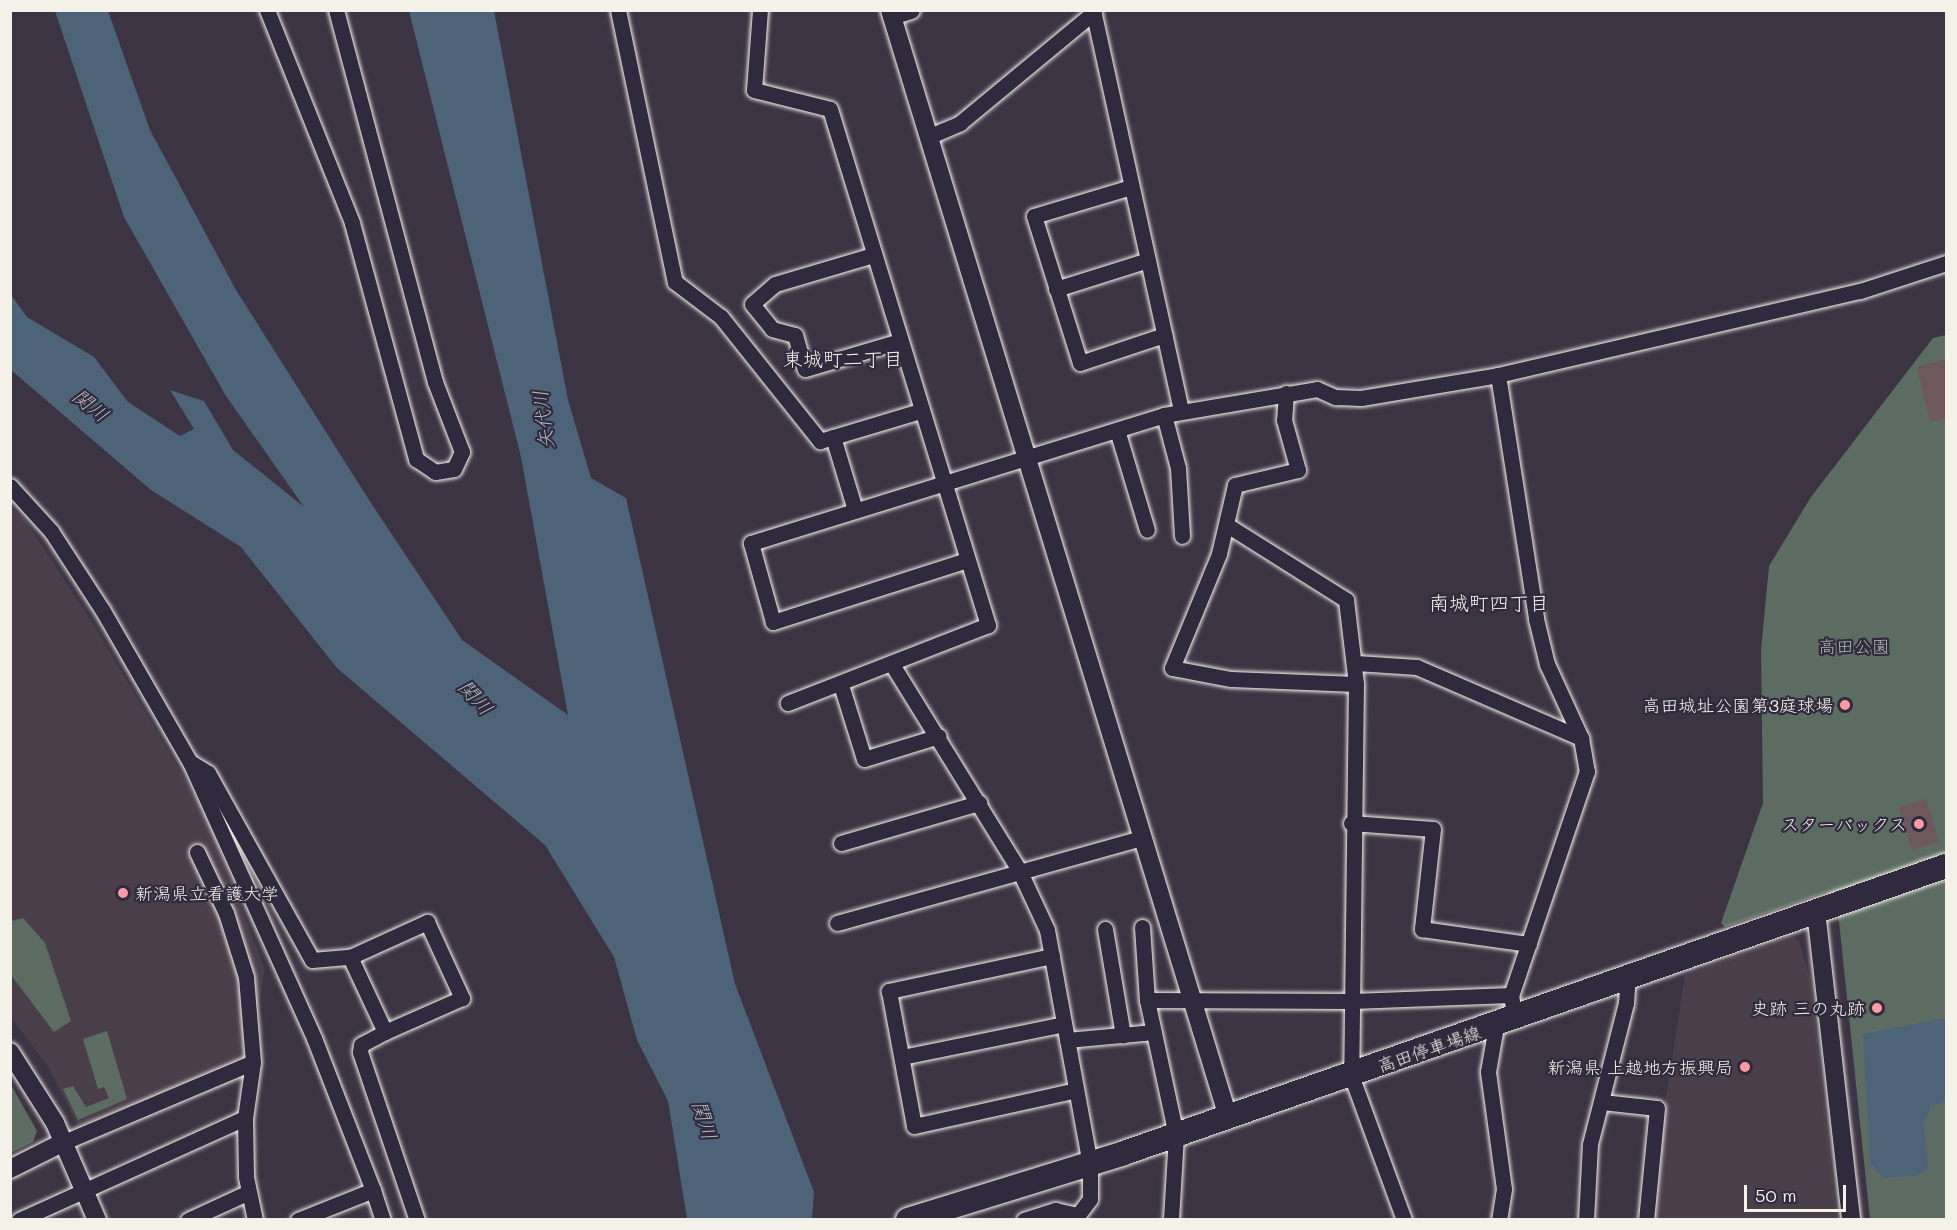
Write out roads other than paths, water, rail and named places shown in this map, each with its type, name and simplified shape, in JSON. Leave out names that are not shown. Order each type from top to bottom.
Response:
[{"type":"main road","name":"高田停車場線","points":[[908,1220],[1176,1135],[1351,1075],[1507,1013],[1628,977],[1947,866]]},
{"type":"street","points":[[267,10],[352,223],[416,459],[435,472],[454,470],[462,452],[435,382],[336,10]]},
{"type":"street","points":[[618,10],[675,282],[721,317],[820,441],[920,411]]},
{"type":"street","points":[[760,10],[753,90],[830,109],[920,411],[988,625],[893,666],[788,704]]},
{"type":"street","points":[[911,10],[891,13],[930,136],[1024,459],[1227,1117]]},
{"type":"street","points":[[930,136],[960,123],[1094,11],[1180,411]]},
{"type":"street","points":[[1131,187],[1034,216],[1080,363],[1164,336]]},
{"type":"street","points":[[873,255],[775,284],[752,304],[772,329],[795,335],[805,369],[900,341]]},
{"type":"street","points":[[1056,289],[1148,260]]},
{"type":"street","points":[[967,560],[773,622],[751,543],[1180,411],[1317,389],[1335,398],[1361,398],[1498,375],[1860,291],[1947,263]]},
{"type":"street","points":[[1498,375],[1536,618],[1547,664],[1581,738],[1587,771],[1488,1072],[1504,1189],[1499,1220]]},
{"type":"street","points":[[1286,393],[1284,420],[1298,470],[1235,485],[1227,525],[1192,624],[1172,668],[1230,679],[1356,684]]},
{"type":"street","points":[[1164,415],[1178,468],[1182,536]]},
{"type":"street","points":[[1117,430],[1147,530]]},
{"type":"street","points":[[833,437],[855,510]]},
{"type":"street","points":[[10,486],[51,531],[103,611],[190,762],[314,1038],[383,1220]]},
{"type":"street","points":[[1227,525],[1346,600],[1356,663],[1351,823],[1351,1075],[1404,1220]]},
{"type":"street","points":[[1356,663],[1417,667],[1581,738]]},
{"type":"street","points":[[893,666],[939,736],[1020,872],[1047,930],[1090,1164],[1090,1199],[1076,1217],[1055,1210],[1024,1220]]},
{"type":"street","points":[[841,685],[864,759],[939,736]]},
{"type":"street","points":[[190,762],[208,773],[312,960],[350,957],[427,922],[462,998],[385,1032],[361,1045],[360,1052],[417,1220]]},
{"type":"street","points":[[841,843],[979,803]]},
{"type":"street","points":[[1351,823],[1433,829],[1422,929],[1529,944]]},
{"type":"street","points":[[837,923],[1141,838]]},
{"type":"street","points":[[196,852],[226,914],[246,977],[253,1062],[245,1118],[247,1193],[255,1220]]},
{"type":"street","points":[[1816,911],[1851,1220]]},
{"type":"street","points":[[1142,927],[1147,1000],[1176,1135],[1171,1220]]},
{"type":"street","points":[[1104,929],[1123,1035]]},
{"type":"street","points":[[1052,956],[889,991],[914,1126],[1076,1090]]},
{"type":"street","points":[[350,957],[385,1032]]},
{"type":"street","points":[[1586,1220],[1590,1144],[1602,1102],[1628,977]]},
{"type":"street","points":[[1147,1000],[1352,1001],[1507,1013]]},
{"type":"street","points":[[902,1057],[1064,1024]]},
{"type":"street","points":[[1067,1040],[1154,1032]]},
{"type":"street","points":[[10,1052],[64,1142],[98,1220]]},
{"type":"street","points":[[10,1169],[64,1142],[253,1062]]},
{"type":"street","points":[[1602,1102],[1657,1108],[1647,1220]]},
{"type":"street","points":[[19,1220],[245,1118]]},
{"type":"street","points":[[298,1220],[373,1190]]},
{"type":"street","points":[[188,1220],[247,1193]]},
{"type":"water","points":[[55,11],[108,11],[150,130],[236,290],[371,503],[462,640],[568,715],[521,457],[409,11],[494,11],[568,400],[591,478],[626,498],[735,984],[814,1192],[812,1219],[687,1219],[668,1101],[637,1040],[614,957],[545,845],[337,668],[241,547],[151,490],[11,370],[11,295],[27,317],[94,357],[128,402],[180,436],[194,429],[170,390],[204,401],[233,450],[304,507],[226,396],[124,217]]},
{"type":"water","points":[[1946,1018],[1946,1102],[1931,1106],[1924,1123],[1928,1168],[1918,1175],[1883,1178],[1870,1163],[1863,1034]]},
{"type":"place","name":"高田城址公園第3庭球場","points":[[1845,705]]},
{"type":"place","name":"スターバックス","points":[[1919,824]]},
{"type":"place","name":"新潟県立看護大学","points":[[123,893]]},
{"type":"place","name":"史跡 三の丸跡","points":[[1877,1008]]},
{"type":"place","name":"新潟県 上越地方振興局","points":[[1745,1067]]},
{"type":"district","name":"東城町二丁目","points":[[843,358]]},
{"type":"district","name":"南城町四丁目","points":[[1489,602]]},
{"type":"water label","name":"関川","points":[[91,405]]},
{"type":"water label","name":"矢代川","points":[[543,420]]},
{"type":"water label","name":"関川","points":[[476,697]]},
{"type":"water label","name":"関川","points":[[705,1120]]},
{"type":"park label","name":"高田公園","points":[[1854,646]]}]
